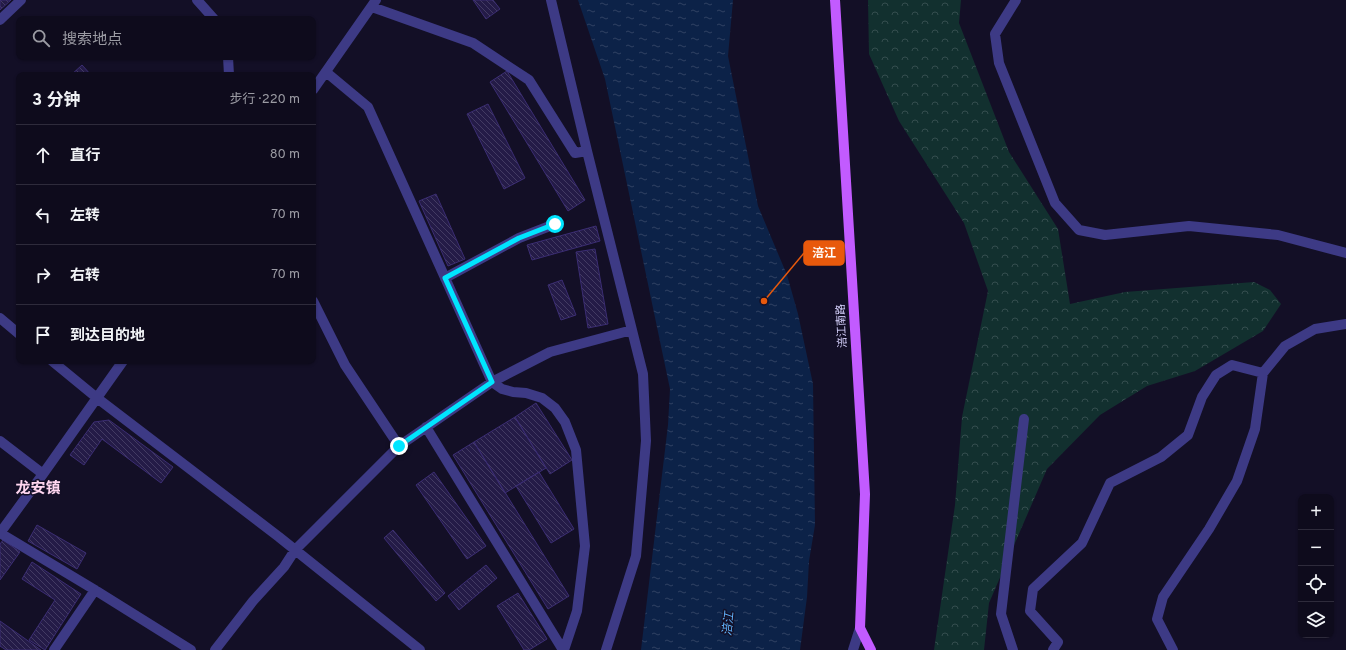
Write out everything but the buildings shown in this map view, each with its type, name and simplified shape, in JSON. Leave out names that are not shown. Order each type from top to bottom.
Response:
[{"type":"main road","name":"涪江南路","points":[[835,0],[865,494],[860,628]]},
{"type":"main road","points":[[860,628],[871,650]]},
{"type":"street","points":[[0,20],[21,0]]},
{"type":"street","points":[[197,0],[211,16]]},
{"type":"street","points":[[551,0],[643,374],[646,441],[636,556],[606,650]]},
{"type":"street","points":[[1016,0],[995,34],[999,64],[1055,203],[1080,230],[1105,235],[1189,226],[1278,235],[1346,253]]},
{"type":"street","points":[[316,86],[374,3],[473,43],[529,80],[575,153],[587,151]]},
{"type":"street","points":[[228,60],[229,72]]},
{"type":"street","points":[[326,72],[368,107],[492,382],[502,389],[514,392],[526,392],[542,398],[555,408],[565,422],[576,450],[585,546],[576,611],[564,650]]},
{"type":"street","points":[[445,278],[519,238],[555,224]]},
{"type":"street","points":[[316,307],[345,364],[399,446]]},
{"type":"street","points":[[0,318],[16,331]]},
{"type":"street","points":[[1174,650],[1157,619],[1163,597],[1209,529],[1237,481],[1254,429],[1263,373],[1285,346],[1315,329],[1346,324]]},
{"type":"street","points":[[215,650],[253,601],[284,566],[295,550],[399,446],[492,382],[550,352],[632,330]]},
{"type":"street","points":[[56,364],[97,398],[295,550],[420,650]]},
{"type":"street","points":[[120,364],[0,533],[191,650]]},
{"type":"street","points":[[1053,650],[1058,642],[1030,612],[1033,589],[1082,543],[1110,483],[1161,457],[1188,435],[1202,397],[1216,375],[1232,365],[1263,373]]},
{"type":"street","points":[[1013,650],[1001,614],[1024,419]]},
{"type":"street","points":[[426,427],[564,650]]},
{"type":"street","points":[[0,441],[43,474]]},
{"type":"street","points":[[54,650],[95,590]]},
{"type":"street","name":"涪江南路","points":[[853,650],[860,628]]},
{"type":"green space","points":[[868,0],[961,0],[959,23],[1009,152],[1058,229],[1070,304],[1125,292],[1254,282],[1270,290],[1281,304],[1263,331],[1195,371],[1147,386],[1100,415],[1047,469],[989,603],[984,650],[934,650],[955,505],[962,417],[988,291],[964,223],[899,121],[869,54]]},
{"type":"water","points":[[578,0],[733,0],[728,56],[758,206],[787,275],[798,314],[813,384],[815,525],[809,561],[807,597],[800,650],[641,650],[668,425],[670,389],[605,79]]},
{"type":"place","name":"涪江","points":[[764,301]]},
{"type":"district","name":"龙安镇","points":[[38,489]]},
{"type":"route","points":[[399,446],[492,382],[445,278],[519,238],[555,224]]}]
